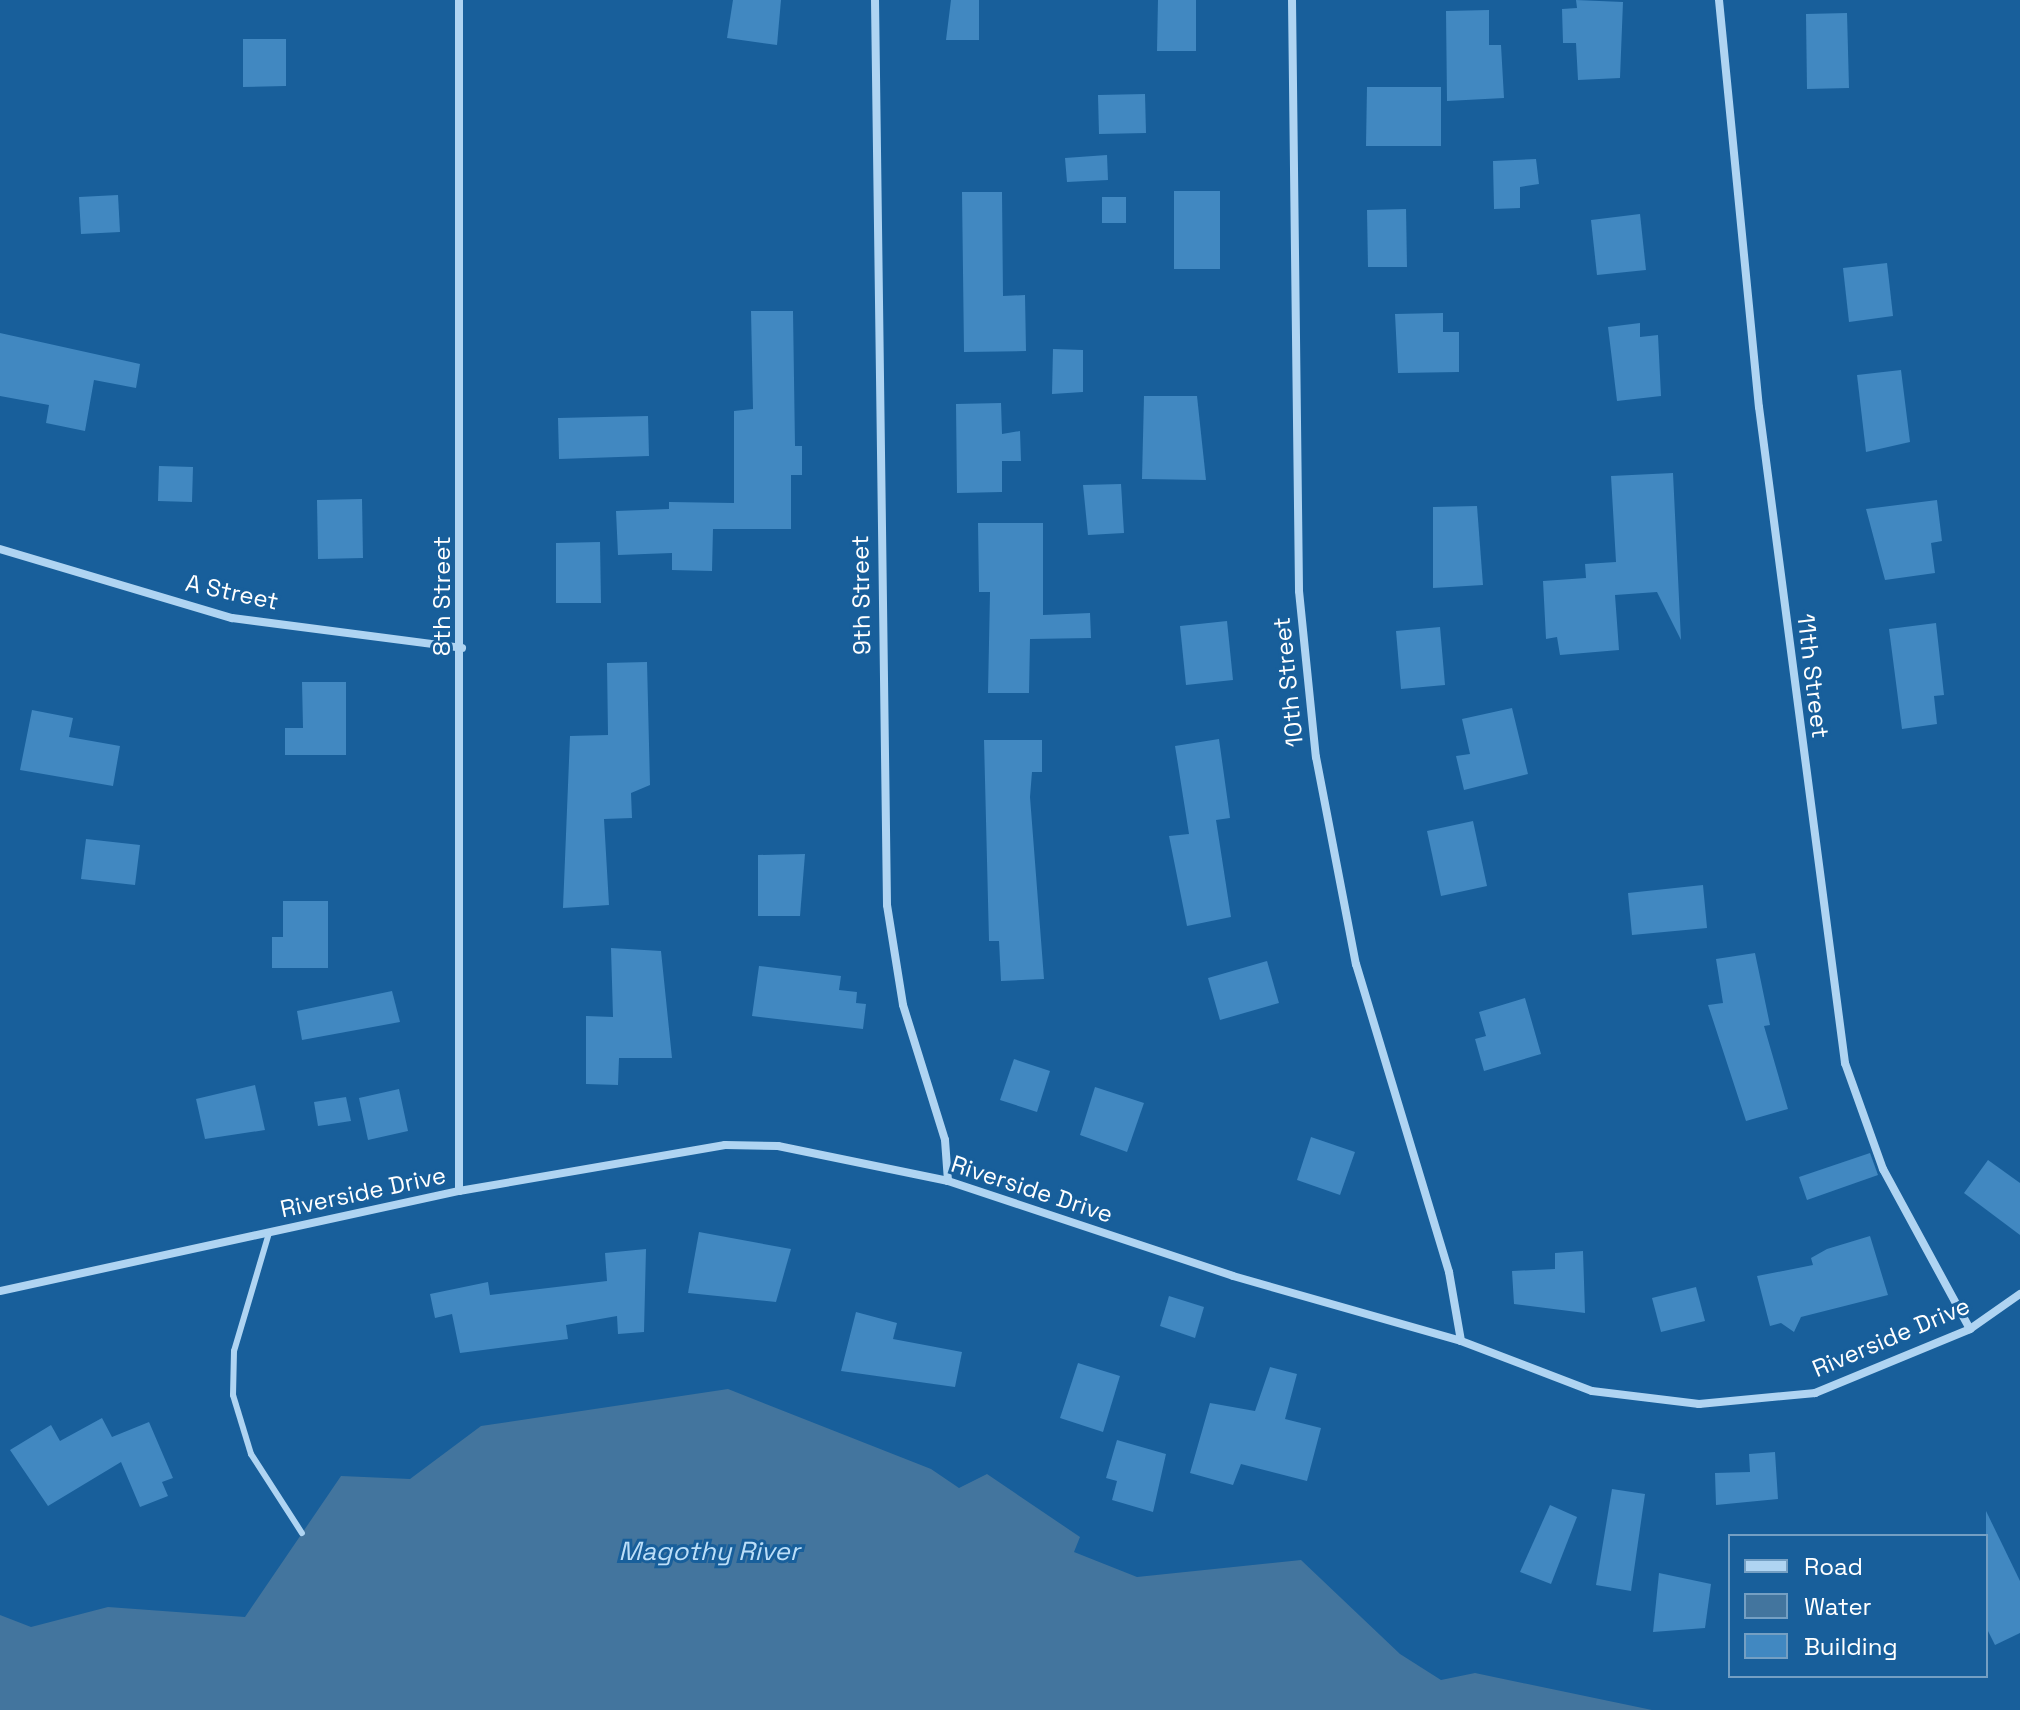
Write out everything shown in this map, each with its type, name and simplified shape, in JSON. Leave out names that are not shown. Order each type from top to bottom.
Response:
[{"type":"street","name":"8th Street","points":[[459,0],[462,648],[459,1191]]},
{"type":"street","name":"9th Street","points":[[875,0],[887,905],[903,1005],[945,1140],[948,1181]]},
{"type":"street","name":"10th Street","points":[[1292,0],[1299,591],[1316,757],[1356,964],[1449,1272],[1461,1341]]},
{"type":"street","name":"11th Street","points":[[1719,0],[1759,407],[1845,1063],[1883,1169],[1970,1329]]},
{"type":"street","name":"A Street","points":[[0,549],[232,618],[462,648]]},
{"type":"street","name":"Riverside Drive","points":[[0,1291],[459,1191],[725,1145],[778,1146],[948,1181],[1233,1276],[1461,1341],[1592,1391],[1699,1404],[1815,1393],[1970,1329],[2020,1294]]},
{"type":"lane","points":[[269,1233],[234,1351],[233,1395],[251,1454],[302,1533]]},
{"type":"water","name":"Magothy River","points":[[728,1389],[931,1469],[959,1488],[987,1474],[1080,1537],[1074,1552],[1137,1577],[1301,1560],[1400,1654],[1441,1680],[1475,1673],[1652,1710],[0,1710],[0,1615],[31,1627],[108,1607],[245,1617],[341,1476],[410,1479],[481,1426]]},
{"type":"building","points":[[733,0],[781,0],[777,45],[727,38]]},
{"type":"building","points":[[951,0],[979,0],[979,40],[946,40]]},
{"type":"building","points":[[1158,0],[1196,0],[1196,51],[1157,51]]},
{"type":"building","points":[[1576,0],[1623,2],[1620,78],[1578,80],[1576,43],[1563,43],[1562,9],[1577,8]]},
{"type":"building","points":[[1489,10],[1489,45],[1501,45],[1504,98],[1447,101],[1446,11]]},
{"type":"building","points":[[1847,13],[1849,88],[1807,89],[1806,14]]},
{"type":"building","points":[[243,39],[286,39],[286,86],[243,87]]},
{"type":"building","points":[[1367,87],[1441,87],[1441,146],[1366,146]]},
{"type":"building","points":[[1145,94],[1146,133],[1099,134],[1098,95]]},
{"type":"building","points":[[1107,155],[1108,180],[1067,182],[1065,158]]},
{"type":"building","points":[[1536,159],[1539,184],[1520,187],[1520,208],[1494,209],[1493,161]]},
{"type":"building","points":[[1174,191],[1220,191],[1220,269],[1174,269]]},
{"type":"building","points":[[962,192],[1002,192],[1003,296],[1025,295],[1026,351],[964,352]]},
{"type":"building","points":[[118,195],[120,232],[81,234],[79,197]]},
{"type":"building","points":[[1102,197],[1126,197],[1126,223],[1102,223]]},
{"type":"building","points":[[1406,209],[1407,267],[1368,267],[1367,210]]},
{"type":"building","points":[[1640,214],[1646,270],[1597,275],[1591,220]]},
{"type":"building","points":[[1887,263],[1893,316],[1849,322],[1843,268]]},
{"type":"building","points":[[751,311],[793,311],[795,446],[802,446],[802,475],[791,475],[791,529],[713,529],[712,571],[672,570],[672,553],[618,555],[616,511],[669,509],[669,502],[734,503],[734,411],[753,409]]},
{"type":"building","points":[[1443,313],[1443,332],[1459,332],[1459,372],[1398,373],[1395,314]]},
{"type":"building","points":[[1640,323],[1640,337],[1658,335],[1661,396],[1617,401],[1608,327]]},
{"type":"building","points":[[0,333],[140,364],[136,388],[94,380],[85,431],[46,423],[49,405],[0,396]]},
{"type":"building","points":[[1053,349],[1083,350],[1083,392],[1052,394]]},
{"type":"building","points":[[1901,370],[1910,442],[1866,452],[1857,375]]},
{"type":"building","points":[[1144,396],[1197,396],[1206,480],[1142,479]]},
{"type":"building","points":[[1001,403],[1002,434],[1020,431],[1021,461],[1002,461],[1002,492],[957,493],[956,404]]},
{"type":"building","points":[[648,416],[649,456],[559,459],[558,418]]},
{"type":"building","points":[[159,466],[193,467],[192,502],[158,501]]},
{"type":"building","points":[[1673,473],[1681,640],[1657,592],[1615,595],[1619,650],[1560,655],[1557,637],[1546,639],[1543,581],[1586,578],[1585,564],[1616,562],[1611,476]]},
{"type":"building","points":[[1121,484],[1124,533],[1088,535],[1083,485]]},
{"type":"building","points":[[362,499],[363,558],[318,559],[317,500]]},
{"type":"building","points":[[1937,500],[1942,541],[1931,543],[1935,573],[1885,580],[1866,509]]},
{"type":"building","points":[[1477,506],[1483,585],[1433,588],[1433,507]]},
{"type":"building","points":[[978,523],[1043,523],[1043,615],[1090,613],[1091,638],[1030,639],[1029,693],[988,693],[990,592],[979,592]]},
{"type":"building","points":[[600,542],[601,603],[556,603],[556,543]]},
{"type":"building","points":[[1227,621],[1233,680],[1186,685],[1180,626]]},
{"type":"building","points":[[1936,623],[1944,695],[1934,696],[1937,724],[1902,729],[1889,629]]},
{"type":"building","points":[[1440,627],[1445,685],[1401,689],[1396,631]]},
{"type":"building","points":[[647,662],[650,785],[631,793],[632,818],[604,819],[609,905],[563,908],[570,736],[608,735],[607,663]]},
{"type":"building","points":[[302,682],[346,682],[346,755],[285,755],[285,728],[303,728]]},
{"type":"building","points":[[1512,708],[1528,774],[1464,790],[1456,756],[1470,754],[1462,719]]},
{"type":"building","points":[[32,710],[73,718],[69,737],[120,746],[113,786],[20,770]]},
{"type":"building","points":[[1219,739],[1230,818],[1216,820],[1231,917],[1187,926],[1169,836],[1189,834],[1175,746]]},
{"type":"building","points":[[984,740],[1042,740],[1042,772],[1032,772],[1030,797],[1044,979],[1001,981],[999,941],[989,941]]},
{"type":"building","points":[[1473,821],[1487,886],[1441,896],[1427,831]]},
{"type":"building","points":[[86,839],[140,845],[135,885],[81,879]]},
{"type":"building","points":[[805,854],[800,916],[758,916],[758,855]]},
{"type":"building","points":[[1703,885],[1707,928],[1632,935],[1628,893]]},
{"type":"building","points":[[283,901],[328,901],[328,968],[272,968],[272,937],[283,937]]},
{"type":"building","points":[[611,948],[661,951],[672,1058],[619,1058],[618,1085],[586,1084],[586,1016],[613,1017]]},
{"type":"building","points":[[1755,953],[1770,1025],[1764,1026],[1788,1109],[1746,1121],[1708,1005],[1723,1003],[1716,959]]},
{"type":"building","points":[[1267,961],[1279,1003],[1220,1020],[1208,978]]},
{"type":"building","points":[[759,966],[841,976],[839,990],[857,992],[856,1003],[866,1004],[863,1029],[752,1016]]},
{"type":"building","points":[[392,991],[400,1022],[302,1040],[297,1011]]},
{"type":"building","points":[[1525,998],[1541,1054],[1484,1071],[1475,1039],[1486,1036],[1479,1012]]},
{"type":"building","points":[[1014,1059],[1050,1071],[1037,1112],[1000,1100]]},
{"type":"building","points":[[255,1085],[265,1130],[205,1139],[196,1099]]},
{"type":"building","points":[[1095,1087],[1144,1103],[1127,1152],[1080,1135]]},
{"type":"building","points":[[399,1089],[408,1131],[368,1140],[359,1098]]},
{"type":"building","points":[[346,1097],[351,1121],[318,1126],[314,1102]]},
{"type":"building","points":[[1311,1137],[1355,1152],[1340,1195],[1297,1180]]},
{"type":"building","points":[[1870,1153],[1878,1175],[1807,1200],[1799,1177]]},
{"type":"building","points":[[1988,1160],[2020,1183],[2020,1235],[1964,1193]]},
{"type":"building","points":[[699,1232],[791,1249],[776,1302],[688,1293]]},
{"type":"building","points":[[1870,1236],[1888,1295],[1801,1317],[1794,1332],[1781,1323],[1770,1326],[1757,1276],[1813,1265],[1811,1258],[1827,1249]]},
{"type":"building","points":[[646,1249],[644,1332],[618,1334],[617,1316],[566,1325],[568,1339],[460,1353],[452,1314],[435,1318],[430,1294],[488,1282],[490,1295],[607,1281],[605,1253]]},
{"type":"building","points":[[1583,1251],[1585,1313],[1514,1304],[1512,1271],[1555,1269],[1555,1253]]},
{"type":"building","points":[[1696,1287],[1705,1321],[1661,1332],[1652,1298]]},
{"type":"building","points":[[1169,1296],[1204,1307],[1195,1338],[1160,1326]]},
{"type":"building","points":[[856,1312],[897,1323],[893,1339],[962,1352],[955,1387],[841,1371]]},
{"type":"building","points":[[1078,1363],[1120,1376],[1103,1432],[1060,1418]]},
{"type":"building","points":[[1270,1367],[1297,1374],[1285,1419],[1321,1428],[1307,1481],[1241,1464],[1233,1485],[1190,1473],[1210,1403],[1255,1411]]},
{"type":"building","points":[[102,1418],[112,1437],[149,1422],[173,1478],[162,1482],[168,1496],[140,1507],[121,1462],[48,1506],[10,1450],[51,1425],[60,1441]]},
{"type":"building","points":[[1117,1440],[1166,1454],[1153,1512],[1112,1500],[1117,1481],[1106,1478]]},
{"type":"building","points":[[1775,1452],[1778,1499],[1716,1505],[1715,1473],[1750,1472],[1749,1454]]},
{"type":"building","points":[[1612,1489],[1645,1494],[1631,1591],[1596,1585]]},
{"type":"building","points":[[1550,1505],[1577,1517],[1551,1584],[1520,1572]]},
{"type":"building","points":[[1986,1511],[2020,1581],[2020,1633],[1995,1645],[1988,1631]]},
{"type":"building","points":[[1659,1573],[1711,1584],[1705,1628],[1653,1632]]}]
